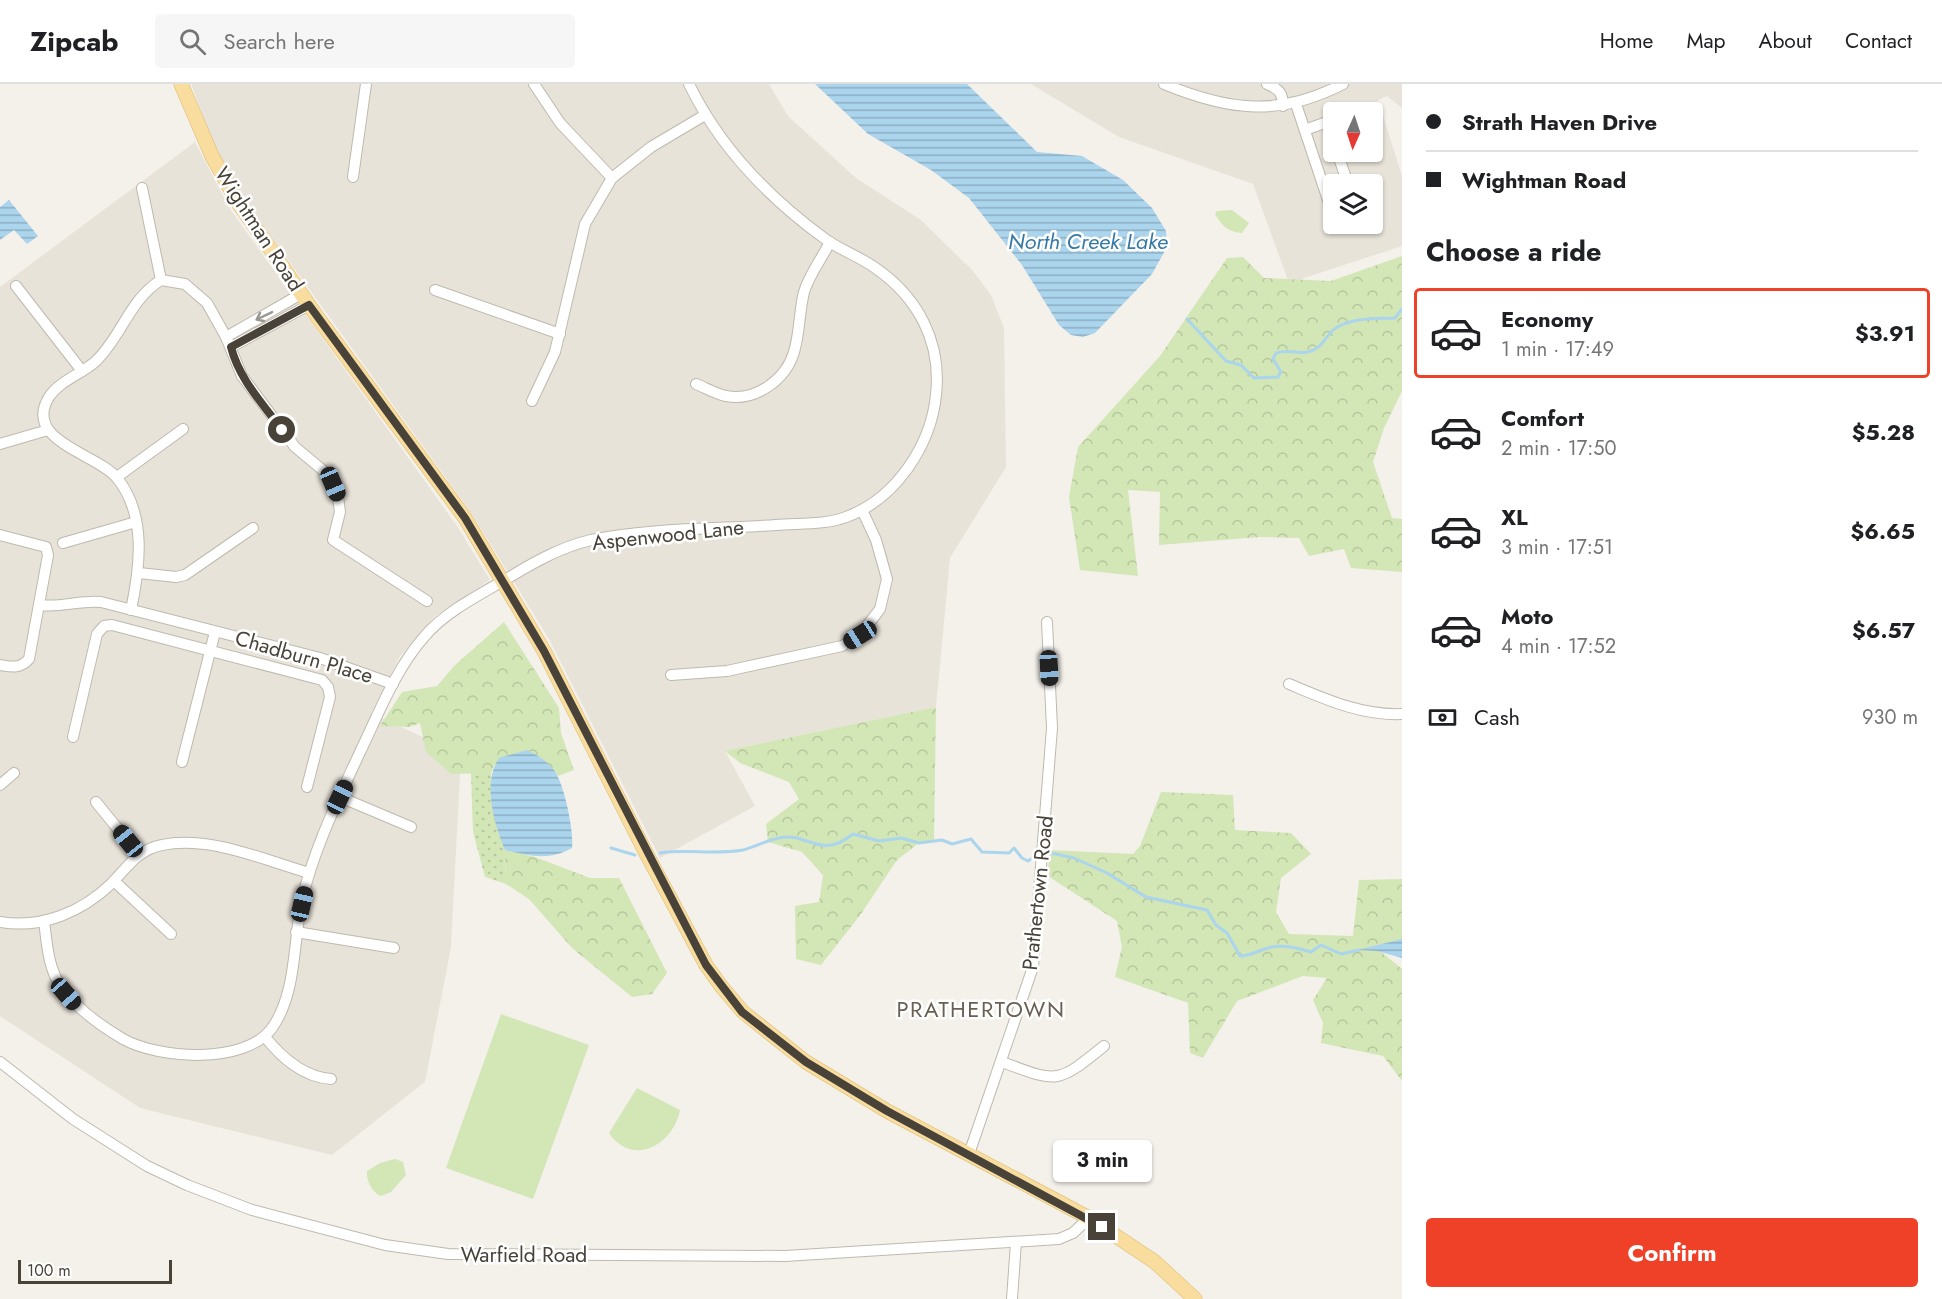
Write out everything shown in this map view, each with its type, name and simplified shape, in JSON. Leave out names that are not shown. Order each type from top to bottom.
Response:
[{"type":"main road","name":"Wightman Road","points":[[181,84],[212,156],[237,201],[305,300],[465,518],[544,651],[701,957],[742,1012],[806,1062],[887,1111],[1089,1218],[1130,1243],[1177,1280],[1195,1299]]},
{"type":"street","points":[[353,177],[366,84]]},
{"type":"street","points":[[534,84],[560,123],[612,178]]},
{"type":"street","name":"Aspenwood Lane","points":[[44,921],[49,957],[59,985],[75,1004],[123,1039],[158,1051],[225,1054],[243,1050],[265,1037],[280,1015],[288,993],[296,932],[309,873],[340,797],[393,684],[406,659],[427,633],[449,615],[502,581],[548,555],[589,541],[668,532],[832,521],[861,510],[908,469],[920,450],[930,427],[938,371],[923,317],[908,295],[872,265],[830,243],[734,158],[705,116],[689,84]]},
{"type":"street","points":[[1164,84],[1226,103],[1265,108],[1296,104],[1317,98],[1343,84]]},
{"type":"street","points":[[1266,84],[1279,89],[1283,96],[1283,106]]},
{"type":"street","points":[[1296,104],[1323,185]]},
{"type":"street","points":[[532,401],[555,352],[579,241],[585,224],[612,178],[651,147],[705,116]]},
{"type":"street","points":[[1305,130],[1323,123]]},
{"type":"street","points":[[142,188],[161,280]]},
{"type":"street","points":[[696,384],[724,396],[736,397],[768,387],[781,376],[789,366],[795,349],[805,289],[830,243]]},
{"type":"street","points":[[131,610],[139,573],[136,522],[117,477],[100,464],[60,443],[48,430],[45,407],[49,397],[104,351],[138,297],[161,280],[175,281],[196,291],[207,303],[228,342],[235,364],[249,386],[295,447],[315,461],[333,484],[340,512],[333,540],[427,601]]},
{"type":"street","points":[[16,286],[82,371]]},
{"type":"street","points":[[435,291],[560,334]]},
{"type":"street","points":[[228,342],[305,300]]},
{"type":"street","points":[[117,477],[183,429]]},
{"type":"street","points":[[0,444],[48,430]]},
{"type":"street","points":[[670,675],[738,669],[842,646],[860,635],[880,609],[887,579],[876,540],[861,510]]},
{"type":"street","points":[[63,543],[136,522]]},
{"type":"street","points":[[139,573],[176,577],[185,574],[253,528]]},
{"type":"street","points":[[0,535],[46,548],[48,555],[28,659],[24,665],[17,668],[0,665]]},
{"type":"street","name":"Chadburn Place","points":[[39,604],[61,607],[92,601],[320,658],[393,684]]},
{"type":"street","name":"Prathertown Road","points":[[969,1154],[1026,992],[1037,934],[1052,728],[1047,622]]},
{"type":"street","name":"Chadburn Place","points":[[73,736],[98,634],[104,626],[112,625],[322,680],[328,687],[330,697],[307,788]]},
{"type":"street","name":"Chadburn Place","points":[[182,762],[215,632]]},
{"type":"street","points":[[1289,684],[1327,700],[1363,711],[1402,714]]},
{"type":"street","points":[[0,785],[15,773]]},
{"type":"street","points":[[340,797],[411,827]]},
{"type":"street","points":[[96,802],[139,855]]},
{"type":"street","points":[[0,922],[33,924],[77,910],[114,881],[139,855],[160,845],[199,844],[309,873]]},
{"type":"street","points":[[114,881],[171,934]]},
{"type":"street","points":[[296,932],[394,948]]},
{"type":"street","points":[[265,1037],[293,1065],[313,1075],[331,1079]]},
{"type":"street","points":[[1002,1062],[1044,1078],[1058,1078],[1070,1073],[1104,1046]]},
{"type":"street","name":"Warfield Road","points":[[0,1062],[73,1119],[147,1166],[187,1185],[252,1210],[385,1245],[448,1254],[785,1256],[1059,1239],[1073,1233],[1089,1218]]},
{"type":"street","points":[[1012,1299],[1016,1242]]},
{"type":"shaded area","points":[[191,84],[769,84],[788,116],[856,178],[921,220],[973,271],[991,295],[1004,328],[1006,467],[950,558],[936,707],[725,751],[755,806],[660,858],[549,639],[470,511],[241,195],[215,149]]},
{"type":"shaded area","points":[[1031,84],[1402,84],[1402,108],[1387,96],[1378,100],[1379,102],[1323,102],[1323,162],[1383,162],[1383,116],[1402,176],[1402,246],[1289,283],[1253,184],[1119,137]]},
{"type":"shaded area","points":[[195,142],[230,209],[457,526],[490,580],[435,616],[400,656],[371,713],[461,755],[451,947],[425,1082],[332,1155],[140,1108],[0,1016],[0,287]]},
{"type":"green space","points":[[1232,210],[1249,223],[1242,233],[1226,228],[1215,214],[1217,211]]},
{"type":"green space","points":[[1402,256],[1402,391],[1384,428],[1373,462],[1392,518],[1402,519],[1402,572],[1351,568],[1344,549],[1309,556],[1299,538],[1260,537],[1159,545],[1160,492],[1128,490],[1138,576],[1080,570],[1069,497],[1078,447],[1160,356],[1227,258],[1243,257],[1264,278],[1331,281]]},
{"type":"green space","points":[[504,622],[559,708],[561,733],[574,770],[558,776],[553,769],[495,764],[491,773],[451,774],[426,752],[420,723],[410,727],[380,726],[402,692],[437,686],[455,665]]},
{"type":"green space","points":[[936,707],[934,842],[919,843],[897,860],[861,914],[821,965],[796,959],[795,906],[819,902],[823,875],[802,852],[768,842],[766,824],[799,799],[789,782],[740,763],[725,751]]},
{"type":"green space","points":[[471,773],[491,773],[492,804],[505,850],[506,884],[485,877],[473,832]]},
{"type":"green space","points":[[1161,792],[1233,795],[1235,830],[1291,833],[1311,854],[1281,878],[1276,912],[1289,934],[1353,936],[1359,880],[1402,879],[1402,939],[1374,946],[1402,969],[1402,1081],[1383,1056],[1321,1043],[1323,1023],[1313,1000],[1327,978],[1303,976],[1237,1001],[1203,1058],[1190,1053],[1188,1003],[1115,977],[1122,947],[1117,921],[1048,876],[1049,850],[1133,854],[1140,846]]},
{"type":"green space","points":[[505,850],[535,857],[590,878],[619,878],[667,973],[652,994],[632,997],[572,948],[529,899],[506,884]]},
{"type":"green space","points":[[501,1014],[589,1045],[533,1199],[446,1168]]},
{"type":"green space","points":[[637,1088],[680,1110],[676,1123],[661,1142],[640,1150],[629,1149],[618,1143],[609,1133]]},
{"type":"green space","points":[[395,1159],[403,1162],[406,1175],[391,1192],[381,1196],[370,1186],[367,1171],[380,1163]]},
{"type":"water","name":"North Creek Lake","points":[[815,84],[967,84],[1037,152],[1082,156],[1123,180],[1152,208],[1166,231],[1167,247],[1152,274],[1095,333],[1083,337],[1071,335],[1059,325],[1022,265],[969,198],[931,170],[868,134]]},
{"type":"water","points":[[9,200],[38,236],[27,244],[14,230],[0,240],[0,207]]},
{"type":"water","points":[[527,750],[541,758],[554,770],[568,808],[572,848],[555,855],[539,856],[505,850],[494,816],[491,779],[499,758]]},
{"type":"water","points":[[1402,939],[1402,958],[1377,951],[1357,950]]},
{"type":"waterway","points":[[1187,319],[1226,361],[1241,365],[1254,378],[1278,377],[1281,372],[1273,359],[1276,353],[1308,352],[1319,346],[1338,326],[1354,321],[1395,318],[1402,309]]},
{"type":"waterway","points":[[660,853],[733,851],[789,837],[814,844],[831,845],[853,834],[879,841],[901,838],[919,843],[942,840],[952,844],[971,839],[982,852],[1009,853],[1014,848],[1022,858],[1028,861],[1040,853]]},
{"type":"waterway","points":[[611,848],[635,855]]},
{"type":"waterway","points":[[1051,853],[1074,858],[1107,873],[1146,897],[1207,910],[1216,925],[1227,933],[1240,956],[1279,946],[1311,952],[1321,945],[1341,954],[1359,950]]},
{"type":"district","name":"PRATHERTOWN","points":[[981,1009]]},
{"type":"route","points":[[282,430],[242,376],[235,364],[231,347],[277,325],[309,305],[465,518],[544,651],[647,855],[706,965],[742,1012],[806,1062],[887,1111],[1102,1227]]}]
